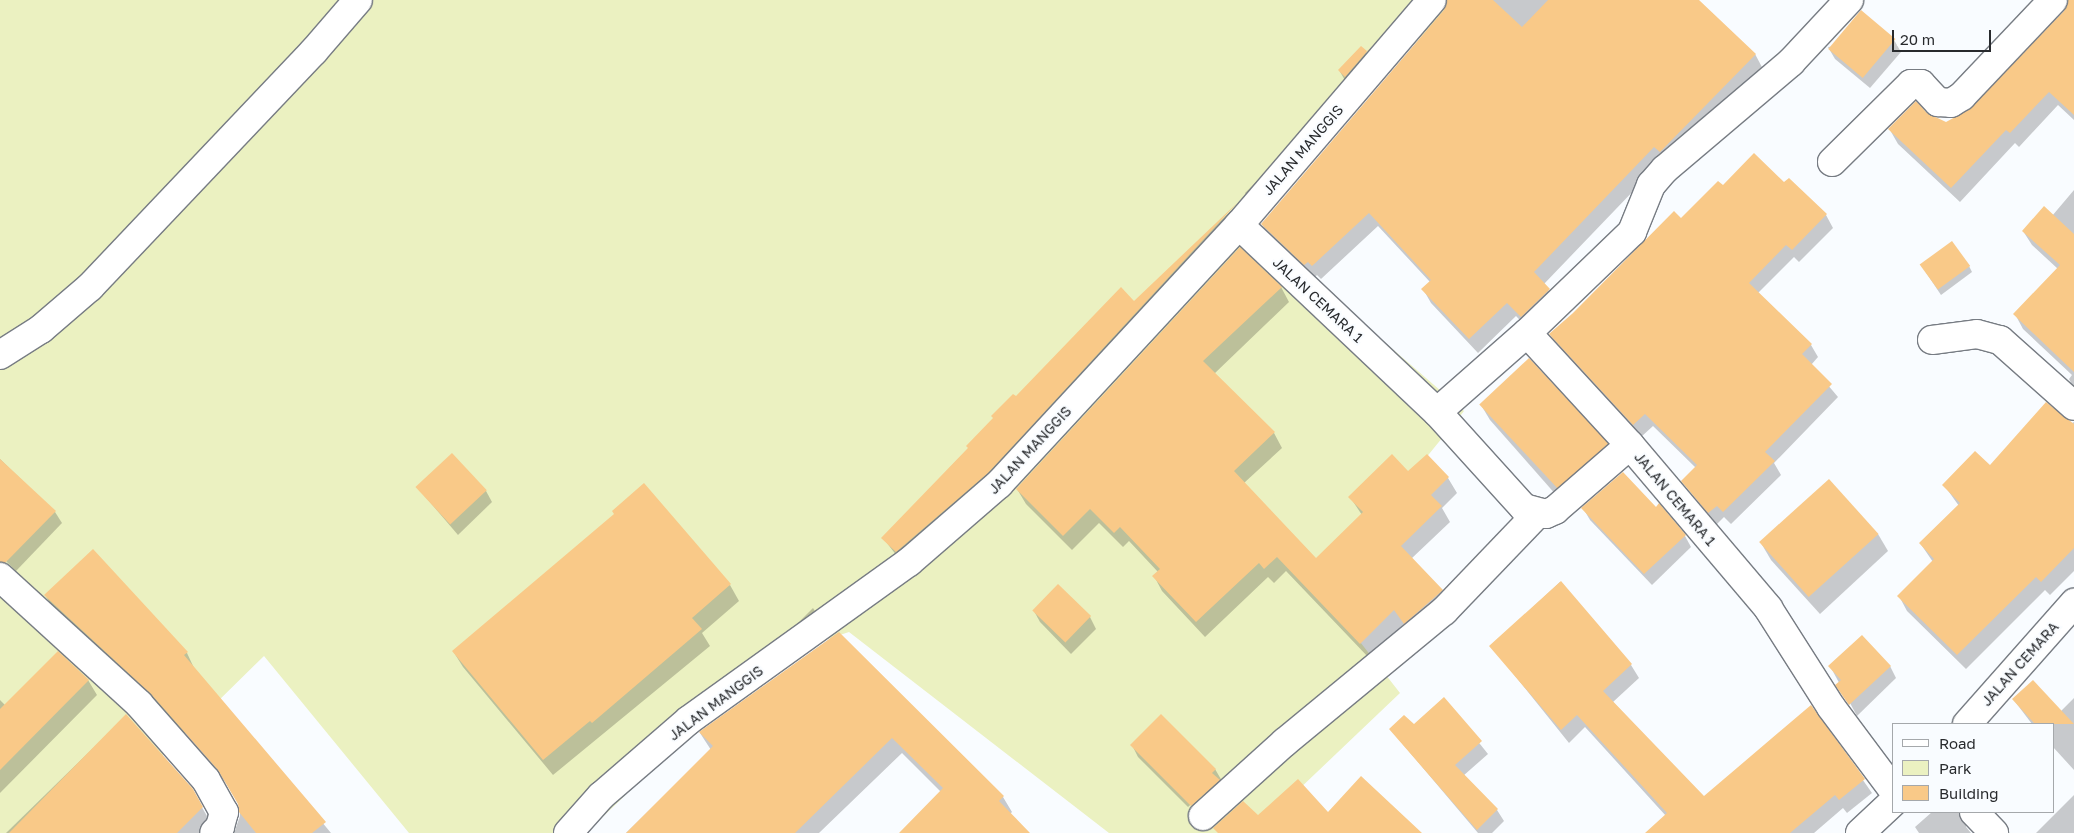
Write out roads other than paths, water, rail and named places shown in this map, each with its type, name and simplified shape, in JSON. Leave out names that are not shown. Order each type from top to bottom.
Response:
[{"type":"street","points":[[0,355],[41,329],[90,287],[314,51],[358,0]]},
{"type":"street","name":"JALAN MANGGIS","points":[[568,833],[600,796],[690,720],[909,562],[960,521],[999,484],[1239,225],[1432,0]]},
{"type":"street","points":[[1436,412],[1527,333],[1632,232],[1651,185],[1665,169],[1791,62],[1849,0]]},
{"type":"street","points":[[1832,162],[1911,84],[1921,84],[1938,102],[1951,103],[1962,96],[2053,0]]},
{"type":"street","name":"JALAN CEMARA 1","points":[[1239,225],[1436,412],[1524,508],[1538,513],[1554,510],[1630,446],[1768,608],[1830,707],[1892,789]]},
{"type":"street","points":[[1527,333],[1630,446]]},
{"type":"street","points":[[1932,340],[1976,334],[2000,340],[2074,406]]},
{"type":"street","points":[[1203,816],[1285,742],[1444,611],[1538,513]]},
{"type":"street","points":[[0,577],[132,697],[206,780],[224,812],[220,827],[214,833]]},
{"type":"street","name":"JALAN CEMARA","points":[[1968,723],[2074,603]]},
{"type":"street","points":[[1860,833],[1892,803]]},
{"type":"street","points":[[1975,813],[1994,833]]}]
